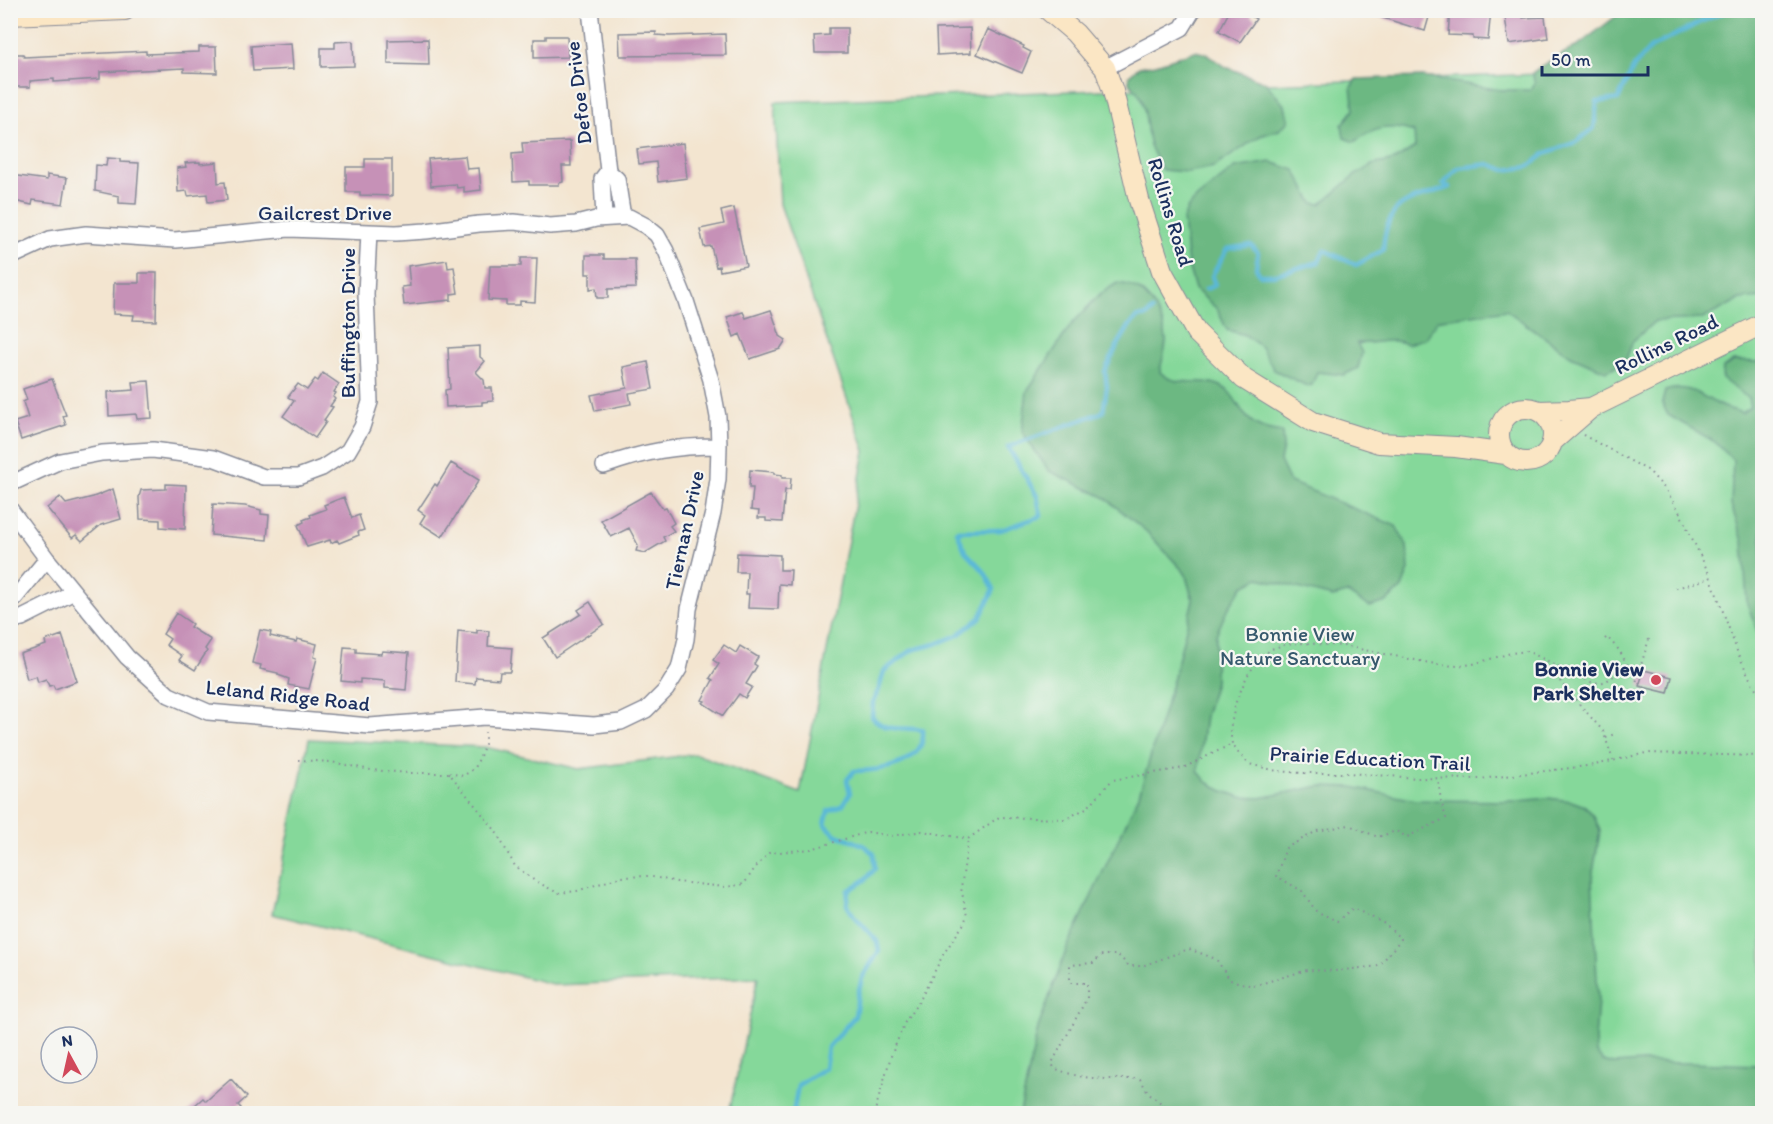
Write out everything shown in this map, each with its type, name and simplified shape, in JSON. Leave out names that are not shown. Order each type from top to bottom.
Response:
[{"type":"street","points":[[10,15],[125,10]]},
{"type":"street","name":"Defoe Drive","points":[[590,10],[608,171],[617,179],[623,217]]},
{"type":"street","name":"Rollins Road","points":[[1048,10],[1076,33],[1105,68],[1113,91],[1139,200],[1162,271],[1196,332],[1244,379],[1313,422],[1379,443],[1456,447],[1506,454],[1519,462],[1534,461],[1546,453],[1553,441],[1591,408],[1762,324]]},
{"type":"street","points":[[1105,68],[1182,28],[1193,10]]},
{"type":"street","name":"Defoe Drive","points":[[604,218],[602,179],[608,171]]},
{"type":"street","name":"Tiernan Drive","points":[[604,218],[629,217],[657,235],[666,251],[701,343],[718,417],[718,479],[713,513],[689,609],[686,639],[679,669],[666,690],[646,710]]},
{"type":"street","name":"Gailcrest Drive","points":[[11,256],[50,239],[86,234],[175,240],[289,229],[369,232],[426,231],[514,222],[550,226],[576,224],[604,218]]},
{"type":"street","name":"Buffington Drive","points":[[10,484],[60,461],[102,453],[153,450],[213,458],[264,477],[298,477],[322,468],[348,451],[362,427],[370,402],[366,294],[369,232]]},
{"type":"street","name":"Rollins Road","points":[[1456,447],[1493,429],[1507,415],[1522,408],[1539,411],[1591,408]]},
{"type":"street","points":[[1539,411],[1551,424],[1553,441]]},
{"type":"street","points":[[1502,422],[1498,438],[1506,454]]},
{"type":"street","points":[[604,466],[659,449],[682,446],[719,446]]},
{"type":"street","name":"Leland Ridge Road","points":[[10,508],[47,560],[127,657],[169,695],[208,712],[370,726],[484,717],[594,725],[621,722],[646,710]]},
{"type":"street","points":[[10,604],[47,560]]},
{"type":"street","points":[[10,621],[22,618],[74,592]]},
{"type":"path","points":[[1582,434],[1649,471],[1665,489],[1680,513],[1711,578],[1737,651],[1762,698]]},
{"type":"path","points":[[1677,588],[1711,578]]},
{"type":"path","points":[[1605,639],[1607,638],[1619,650],[1628,666]]},
{"type":"path","points":[[1640,683],[1636,683],[1649,639]]},
{"type":"path","points":[[449,773],[495,830],[515,866],[535,882],[558,893],[577,891],[620,877],[648,876],[677,882],[726,887],[744,884],[769,853],[811,849],[868,832],[891,836],[922,831],[968,839],[999,817],[1066,819],[1088,807],[1112,780],[1183,768],[1232,744],[1230,729],[1236,702],[1247,676],[1257,662],[1271,649],[1287,644],[1344,646],[1440,665],[1473,664],[1511,653],[1527,651],[1536,654],[1592,716],[1606,738],[1613,760]]},
{"type":"path","points":[[1543,660],[1593,683],[1605,682],[1628,666],[1640,668]]},
{"type":"path","points":[[298,759],[331,762],[371,770],[449,773],[463,776],[475,768],[485,744],[484,717]]},
{"type":"path","points":[[1606,738],[1614,734]]},
{"type":"path","name":"Prairie Education Trail","points":[[1232,744],[1250,764],[1277,771],[1438,779],[1506,777],[1657,752],[1762,756]]},
{"type":"path","points":[[1173,1113],[1148,1092],[1140,1078],[1092,1079],[1070,1075],[1054,1068],[1052,1063],[1087,998],[1087,983],[1070,983],[1070,965],[1093,963],[1102,955],[1118,956],[1129,966],[1142,966],[1189,949],[1216,959],[1230,980],[1252,986],[1307,970],[1335,971],[1379,966],[1401,939],[1385,924],[1353,908],[1337,921],[1316,911],[1302,891],[1276,876],[1286,848],[1317,831],[1349,825],[1378,837],[1396,831],[1407,837],[1446,818],[1440,801],[1438,779]]},
{"type":"path","points":[[874,1113],[891,1056],[905,1022],[967,916],[961,888],[968,839]]},
{"type":"green space","points":[[1623,11],[1762,11],[1762,297],[1740,299],[1703,319],[1655,321],[1633,341],[1625,362],[1606,371],[1571,356],[1506,310],[1437,320],[1426,338],[1408,344],[1395,341],[1357,343],[1362,353],[1358,368],[1344,375],[1317,372],[1312,385],[1307,386],[1274,370],[1261,347],[1245,335],[1227,330],[1217,309],[1195,289],[1188,265],[1183,219],[1188,207],[1198,197],[1235,168],[1271,162],[1295,170],[1313,203],[1321,204],[1354,176],[1372,165],[1395,160],[1415,147],[1414,132],[1397,128],[1382,128],[1354,142],[1344,138],[1342,125],[1354,110],[1351,87],[1356,79],[1423,77],[1501,90],[1530,90],[1535,83],[1532,73],[1577,46]]},
{"type":"green space","points":[[1195,51],[1207,54],[1226,67],[1265,82],[1285,106],[1289,121],[1279,130],[1260,136],[1214,167],[1188,172],[1162,170],[1150,145],[1143,104],[1140,96],[1129,83],[1129,75],[1139,67]]},
{"type":"green space","name":"Bonnie View Nature Sanctuary","points":[[1762,66],[1762,1113],[729,1113],[758,977],[556,985],[272,914],[309,739],[485,747],[579,769],[696,754],[800,793],[865,451],[780,204],[775,102]]},
{"type":"green space","points":[[1117,283],[1129,285],[1144,295],[1155,308],[1163,324],[1166,340],[1160,372],[1174,380],[1213,383],[1221,386],[1232,395],[1245,415],[1253,422],[1266,429],[1282,432],[1283,447],[1280,461],[1290,482],[1396,526],[1407,546],[1409,570],[1402,588],[1386,602],[1370,607],[1347,593],[1333,597],[1259,578],[1243,586],[1226,612],[1216,635],[1215,682],[1205,716],[1198,771],[1207,782],[1241,797],[1260,798],[1320,786],[1352,787],[1415,800],[1519,801],[1548,798],[1571,801],[1585,806],[1594,816],[1600,831],[1592,878],[1598,1000],[1596,1053],[1603,1061],[1614,1064],[1643,1062],[1762,1065],[1762,1113],[1020,1113],[1038,1028],[1067,948],[1139,795],[1174,677],[1193,600],[1185,573],[1147,532],[1104,497],[1049,471],[1022,432],[1027,391],[1071,325],[1100,294]]},
{"type":"green space","points":[[1733,361],[1762,362],[1762,644],[1747,603],[1743,541],[1731,505],[1733,460],[1715,442],[1668,415],[1662,403],[1665,391],[1680,388],[1693,391],[1719,405],[1742,413],[1750,407],[1748,398],[1722,379],[1723,368]]},
{"type":"building","points":[[1230,10],[1254,10],[1251,16],[1256,19],[1240,42],[1219,31]]},
{"type":"building","points":[[1368,10],[1431,10],[1425,31],[1367,13]]},
{"type":"building","points":[[1450,10],[1491,10],[1488,40],[1473,39],[1473,36],[1448,35]]},
{"type":"building","points":[[1504,10],[1522,10],[1523,18],[1545,17],[1548,38],[1509,44]]},
{"type":"building","points":[[829,28],[847,28],[847,53],[815,53],[814,36],[829,35]]},
{"type":"building","points":[[970,28],[971,53],[937,55],[936,29]]},
{"type":"building","points":[[988,29],[1024,46],[1023,48],[1031,52],[1022,73],[977,54]]},
{"type":"building","points":[[656,32],[656,35],[669,36],[725,34],[726,55],[620,56],[619,33]]},
{"type":"building","points":[[546,36],[567,36],[568,57],[534,58],[534,39],[546,39]]},
{"type":"building","points":[[428,39],[429,65],[388,64],[388,40]]},
{"type":"building","points":[[353,41],[354,66],[321,67],[321,48],[335,48],[335,42]]},
{"type":"building","points":[[291,43],[293,69],[253,71],[251,46]]},
{"type":"building","points":[[199,47],[216,47],[217,73],[184,72],[184,68],[100,72],[100,79],[30,81],[30,87],[10,87],[10,54],[23,54],[24,57],[146,51],[146,54],[199,52]]},
{"type":"building","points":[[570,141],[571,166],[562,166],[563,182],[559,185],[529,185],[529,181],[513,182],[512,154],[523,153],[522,143]]},
{"type":"building","points":[[683,143],[687,178],[658,182],[656,162],[639,164],[637,149]]},
{"type":"building","points":[[465,156],[467,169],[479,168],[481,190],[464,192],[464,187],[457,188],[456,184],[431,186],[428,159]]},
{"type":"building","points":[[107,158],[120,159],[120,162],[139,163],[136,204],[119,203],[119,196],[95,191],[96,165],[106,166]]},
{"type":"building","points":[[365,159],[392,159],[392,196],[346,192],[346,167],[365,167]]},
{"type":"building","points":[[200,162],[200,164],[217,162],[218,183],[225,182],[227,200],[208,202],[207,194],[188,196],[187,191],[178,192],[177,168],[186,167],[185,163]]},
{"type":"building","points":[[11,175],[47,180],[47,175],[67,178],[63,204],[33,200],[32,205],[10,200]]},
{"type":"building","points":[[734,208],[746,266],[720,271],[719,266],[716,267],[711,246],[704,247],[700,229],[724,224],[721,211]]},
{"type":"building","points":[[586,255],[604,255],[604,259],[635,259],[636,288],[608,289],[608,298],[597,298],[596,288],[590,289],[590,274],[586,274]]},
{"type":"building","points":[[521,258],[537,258],[535,302],[520,301],[520,305],[506,305],[506,301],[488,300],[490,266],[521,266]]},
{"type":"building","points":[[447,260],[448,268],[454,267],[458,293],[451,294],[451,300],[404,305],[402,287],[410,286],[408,266]]},
{"type":"building","points":[[139,273],[157,273],[156,321],[133,320],[134,315],[113,314],[114,283],[139,283]]},
{"type":"building","points":[[771,310],[780,336],[786,340],[780,349],[750,359],[740,334],[734,337],[727,317],[743,312],[746,318]]},
{"type":"building","points":[[480,346],[480,357],[485,361],[476,372],[484,380],[485,388],[492,388],[493,401],[482,402],[482,405],[446,407],[445,390],[450,389],[448,348]]},
{"type":"building","points":[[648,362],[653,389],[629,393],[631,404],[595,411],[591,395],[627,388],[623,367]]},
{"type":"building","points":[[323,373],[339,384],[334,392],[336,393],[333,397],[335,399],[330,406],[333,407],[315,438],[283,416],[294,401],[288,397],[298,384],[307,390],[315,379],[318,381]]},
{"type":"building","points":[[52,379],[66,415],[63,416],[66,425],[21,440],[15,422],[28,418],[23,402],[27,400],[23,389]]},
{"type":"building","points":[[149,381],[152,418],[137,419],[136,414],[109,416],[108,392],[134,390],[133,382]]},
{"type":"building","points":[[451,463],[479,480],[442,537],[420,523],[425,515],[418,510]]},
{"type":"building","points":[[750,470],[774,472],[774,474],[782,475],[782,478],[791,478],[790,490],[785,490],[782,522],[758,518],[759,511],[751,510],[753,488],[749,488]]},
{"type":"building","points":[[166,484],[186,485],[185,529],[160,527],[160,520],[140,519],[141,490],[166,489]]},
{"type":"building","points":[[113,489],[121,519],[101,525],[82,541],[76,535],[72,538],[47,508],[60,497],[66,504]]},
{"type":"building","points":[[651,492],[663,509],[666,508],[674,523],[670,526],[674,531],[663,537],[665,541],[645,553],[636,551],[638,545],[629,528],[611,537],[601,520]]},
{"type":"building","points":[[344,497],[352,518],[359,515],[364,530],[358,532],[359,535],[339,543],[337,540],[331,543],[330,540],[307,547],[298,525],[311,517],[310,515],[326,509],[324,505]]},
{"type":"building","points":[[213,504],[245,506],[261,510],[261,514],[269,515],[267,540],[211,535]]},
{"type":"building","points":[[737,553],[780,555],[780,570],[791,570],[790,585],[779,584],[778,609],[748,608],[747,572],[736,572]]},
{"type":"building","points":[[590,602],[604,624],[555,657],[543,638],[581,614],[578,610]]},
{"type":"building","points":[[176,613],[192,624],[190,627],[211,640],[195,670],[179,660],[182,656],[166,645],[170,639],[163,634]]},
{"type":"building","points":[[260,630],[271,632],[270,636],[317,644],[314,657],[317,658],[309,689],[288,685],[289,679],[278,673],[260,669],[261,665],[252,663]]},
{"type":"building","points":[[477,630],[489,631],[488,646],[512,648],[510,672],[500,672],[499,679],[476,677],[475,684],[455,682],[458,631],[477,633]]},
{"type":"building","points":[[62,635],[77,681],[55,689],[53,685],[49,686],[46,679],[38,682],[36,676],[27,679],[20,654],[46,645],[45,641]]},
{"type":"building","points":[[724,645],[736,653],[740,646],[758,657],[754,664],[757,666],[746,684],[752,687],[745,698],[739,694],[723,716],[702,700],[713,680],[710,678],[719,664],[713,660]]},
{"type":"building","points":[[344,647],[356,648],[356,652],[409,653],[406,690],[385,688],[385,681],[360,679],[360,683],[341,681]]},
{"type":"building","name":"Bonnie View Park Shelter","points":[[1644,670],[1672,677],[1668,693],[1639,686]]},
{"type":"building","points":[[231,1079],[247,1097],[238,1105],[241,1108],[235,1113],[186,1113],[203,1098],[206,1101]]},
{"type":"waterway","points":[[1206,289],[1215,285],[1212,276],[1227,249],[1251,245],[1258,253],[1256,268],[1260,275],[1273,275],[1319,262],[1324,250],[1356,265],[1383,250],[1389,220],[1403,205],[1450,187],[1443,184],[1458,168],[1489,164],[1505,170],[1528,167],[1546,153],[1576,142],[1594,128],[1597,102],[1618,99],[1634,67],[1650,48],[1729,10]]},
{"type":"waterway","points":[[793,1114],[798,1085],[825,1068],[828,1047],[855,1016],[862,978],[879,951],[877,941],[847,905],[848,891],[865,880],[875,869],[874,854],[865,846],[836,835],[825,824],[828,811],[843,805],[850,793],[847,780],[854,771],[876,770],[899,764],[917,751],[922,742],[923,730],[890,728],[878,723],[872,717],[873,702],[884,671],[912,650],[958,635],[980,618],[994,589],[984,571],[965,551],[957,531],[1001,530],[1041,516],[1037,496],[1008,447],[1103,412],[1107,387],[1105,371],[1116,348],[1130,325],[1138,317],[1145,317],[1152,311]]},
{"type":"place","name":"Bonnie View Park Shelter","points":[[1656,680]]}]
